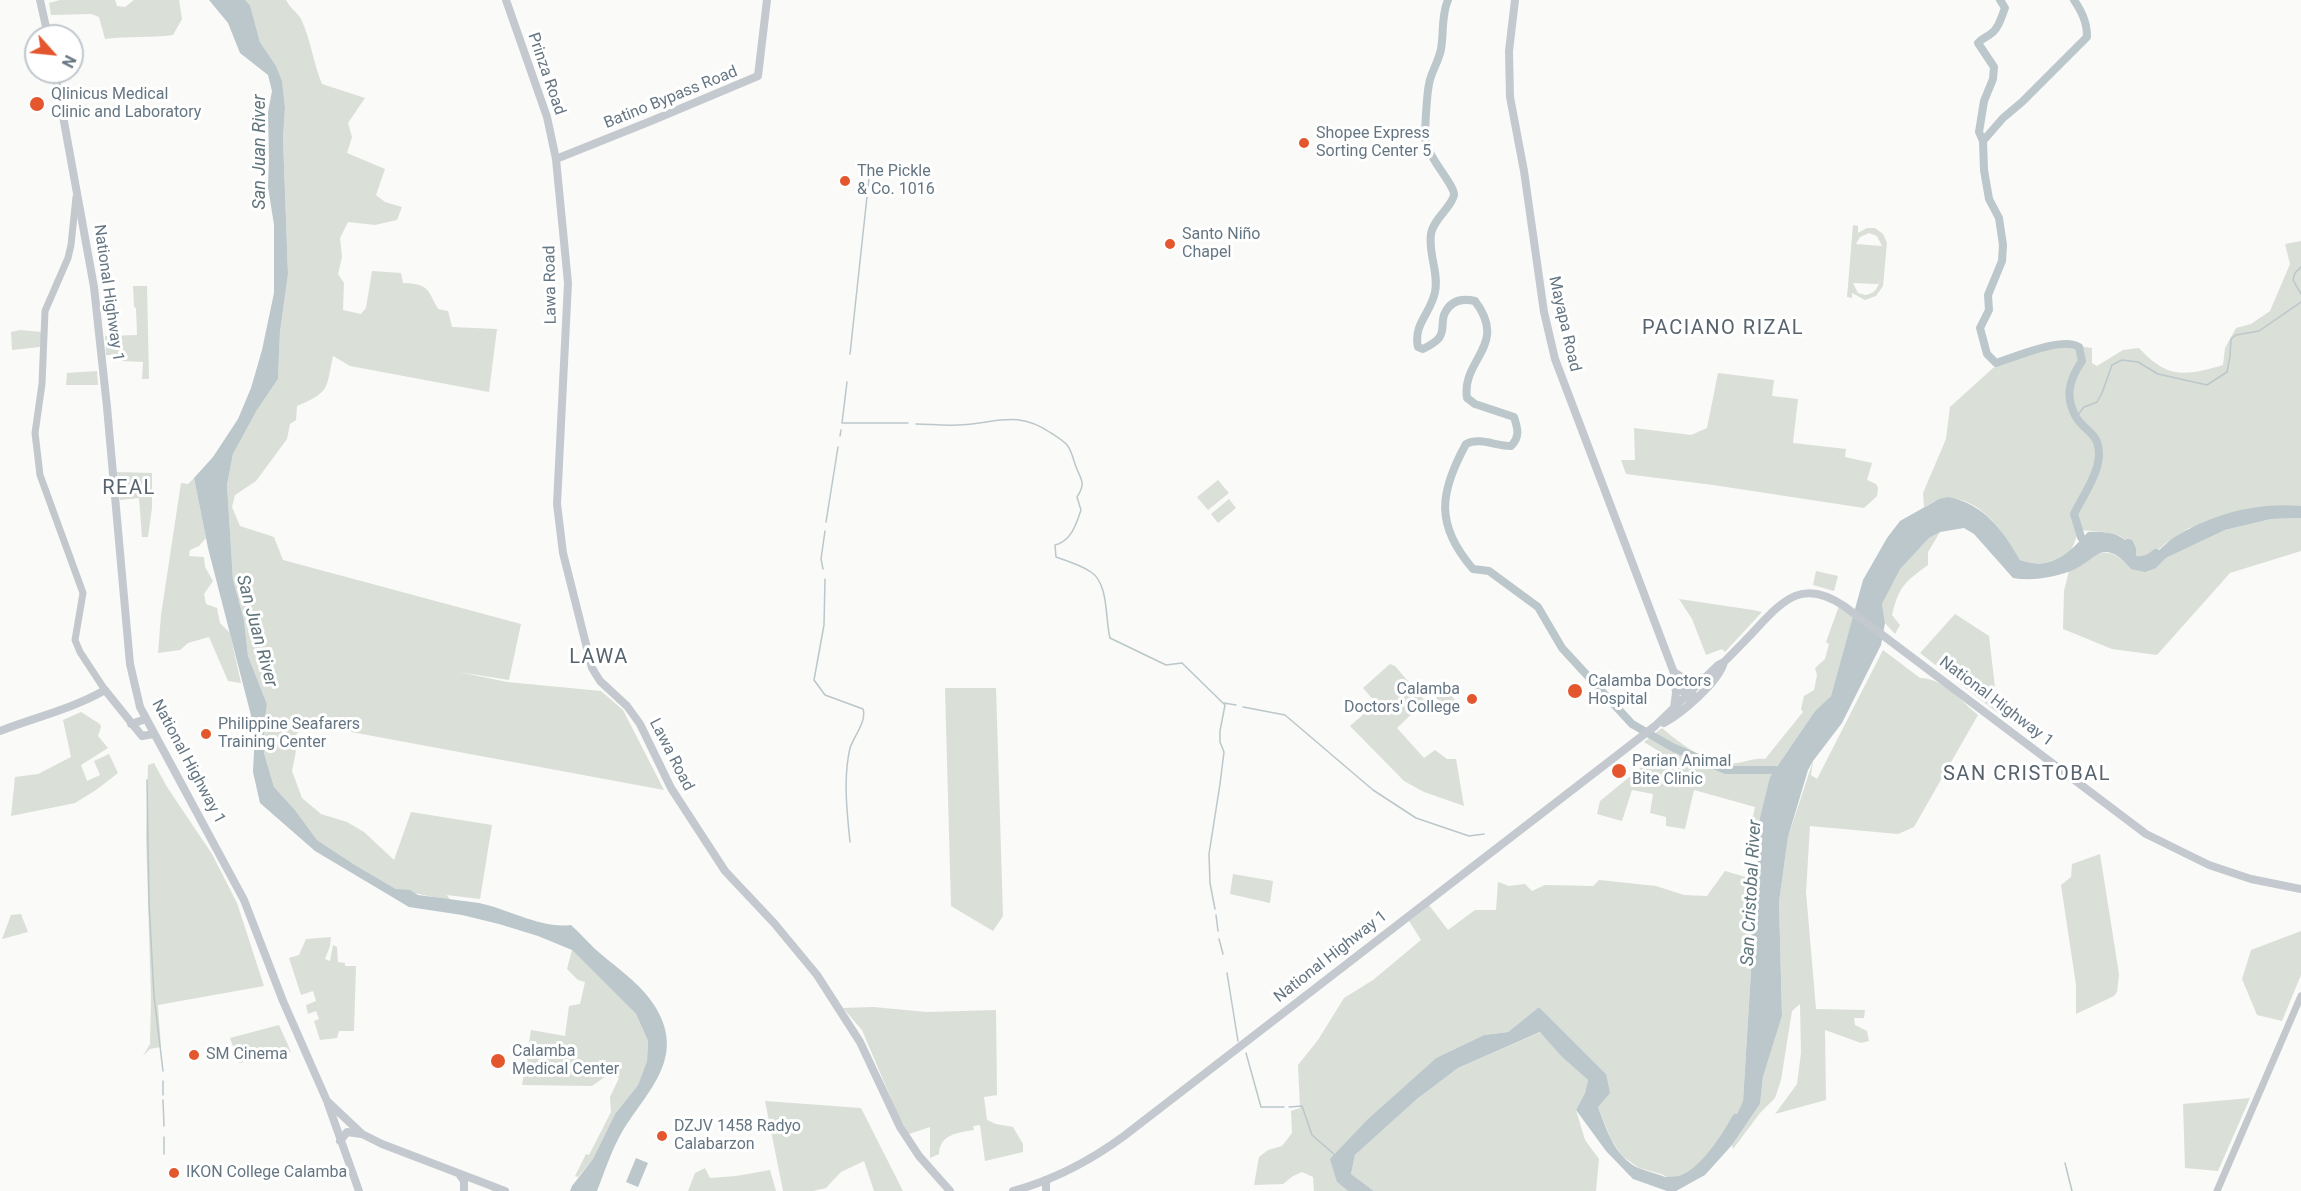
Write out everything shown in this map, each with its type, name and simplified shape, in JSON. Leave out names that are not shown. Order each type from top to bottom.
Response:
[{"type":"highway","points":[[40,0],[45,24]]},
{"type":"highway","name":"National Highway 1","points":[[57,84],[78,190],[100,333],[130,664],[134,689],[146,719],[219,850],[244,900],[279,993],[327,1101],[362,1134],[393,1149],[505,1191]]},
{"type":"highway","name":"National Highway 1","points":[[1013,1191],[1046,1180],[1081,1164],[1116,1142],[1639,739],[1673,708],[1691,697],[1706,677],[1724,662],[1773,611],[1793,596],[1802,593],[1815,593],[1832,598],[1844,606],[2146,834],[2209,865],[2251,879],[2301,889]]},
{"type":"highway","name":"National Highway 1","points":[[1655,726],[1666,722],[1722,670],[1724,662]]},
{"type":"highway","points":[[1674,672],[1687,681],[1706,677]]},
{"type":"highway","points":[[1673,708],[1676,693],[1674,672]]},
{"type":"highway","points":[[131,724],[146,719]]},
{"type":"highway","points":[[327,1101],[359,1191]]},
{"type":"highway","points":[[337,1132],[350,1124]]},
{"type":"highway","points":[[340,1141],[348,1132],[362,1134]]},
{"type":"highway","points":[[458,1173],[464,1181],[464,1191]]},
{"type":"main road","name":"Prinza Road","points":[[506,0],[547,117],[556,159]]},
{"type":"main road","name":"Batino Bypass Road","points":[[556,159],[651,122],[758,76],[766,0]]},
{"type":"main road","name":"Mayapa Road","points":[[1515,0],[1509,51],[1510,97],[1523,165],[1544,312],[1555,359],[1680,689],[1691,697]]},
{"type":"main road","name":"Lawa Road","points":[[556,159],[568,283],[557,504],[563,553],[592,668],[600,681],[627,706],[640,724],[671,788],[725,871],[784,934],[823,984],[860,1042],[900,1127],[919,1156],[950,1191]]},
{"type":"main road","points":[[0,731],[30,719],[72,707],[105,690],[142,736],[154,734]]},
{"type":"main road","points":[[1046,1180],[1046,1191]]},
{"type":"street","points":[[78,190],[68,258],[45,311],[42,384],[35,433],[39,475],[83,593],[75,640],[80,652],[105,690]]},
{"type":"street","points":[[2217,1191],[2301,996]]},
{"type":"shaded area","points":[[60,0],[115,0],[117,6],[125,7],[134,0],[179,0],[182,19],[173,35],[105,39],[99,17],[91,14],[51,15],[49,3]]},
{"type":"shaded area","points":[[209,0],[245,0],[250,5],[260,42],[276,66],[282,81],[285,108],[283,138],[288,274],[280,332],[278,379],[257,410],[233,454],[227,485],[233,580],[244,620],[248,656],[267,704],[264,753],[274,787],[295,810],[317,840],[396,889],[410,890],[418,895],[479,903],[548,924],[571,925],[650,999],[664,1026],[667,1043],[665,1059],[652,1088],[618,1139],[597,1191],[570,1191],[593,1159],[615,1114],[638,1085],[647,1061],[648,1041],[636,1014],[572,950],[499,924],[462,915],[409,907],[315,851],[260,803],[253,772],[255,731],[208,548],[194,478],[213,457],[238,419],[251,388],[262,350],[274,293],[274,225],[268,187],[268,112],[272,91],[268,75],[240,53],[228,23]]},
{"type":"shaded area","points":[[245,0],[286,0],[304,27],[322,84],[365,98],[348,123],[352,137],[347,153],[385,169],[376,195],[385,202],[402,207],[397,220],[375,225],[348,222],[340,238],[342,257],[338,274],[344,283],[343,310],[361,314],[366,308],[372,271],[401,273],[403,283],[426,288],[438,309],[448,311],[452,327],[497,329],[489,392],[350,366],[333,356],[325,388],[316,397],[297,406],[296,420],[290,424],[287,439],[256,481],[235,495],[232,507],[240,526],[274,537],[283,560],[521,624],[509,680],[459,672],[507,682],[601,691],[623,710],[664,790],[308,724],[291,739],[296,751],[292,771],[302,798],[321,814],[347,822],[364,832],[394,860],[411,812],[492,825],[480,899],[447,895],[451,901],[396,889],[317,840],[295,810],[274,787],[264,753],[267,704],[248,656],[244,620],[233,581],[227,485],[233,454],[257,410],[278,379],[280,332],[288,274],[283,138],[285,108],[282,82],[276,66],[260,42],[250,5]]},
{"type":"shaded area","points":[[1853,225],[1858,226],[1858,233],[1867,228],[1875,228],[1883,234],[1887,243],[1883,286],[1876,296],[1865,300],[1852,293],[1852,298],[1847,297]],"holes":[[[1869,233],[1877,236],[1882,246],[1856,244],[1860,237]],[[1879,280],[1878,286],[1875,290],[1865,295],[1858,293],[1853,283],[1878,284]]]},
{"type":"shaded area","points":[[2301,241],[2301,506],[2189,528],[2166,543],[2145,561],[2140,561],[2136,557],[2136,548],[2120,536],[2079,530],[2069,552],[2052,562],[2039,563],[2020,560],[1989,517],[1967,502],[1941,499],[1924,507],[1923,493],[1946,439],[1950,407],[1993,368],[2009,359],[2057,343],[2092,348],[2092,363],[2097,366],[2123,350],[2139,348],[2149,358],[2168,370],[2188,373],[2223,365],[2225,348],[2236,328],[2251,324],[2270,311],[2290,264],[2285,244]]},
{"type":"shaded area","points":[[133,286],[147,286],[149,379],[142,379],[143,362],[122,361],[121,355],[106,355],[105,336],[137,335]]},
{"type":"shaded area","points":[[20,330],[42,332],[40,347],[12,350],[11,332]]},
{"type":"shaded area","points":[[97,371],[98,385],[66,385],[67,373]]},
{"type":"shaded area","points":[[1718,373],[1774,380],[1772,396],[1798,399],[1793,443],[1846,449],[1845,457],[1872,463],[1867,480],[1876,484],[1877,496],[1864,508],[1626,474],[1621,460],[1635,460],[1634,428],[1691,435],[1707,428]]},
{"type":"shaded area","points":[[117,472],[152,473],[152,508],[148,537],[142,537],[139,498],[120,500]]},
{"type":"shaded area","points":[[194,478],[206,538],[199,546],[190,550],[189,556],[204,557],[205,567],[213,581],[204,594],[206,604],[217,608],[220,623],[230,633],[241,683],[228,681],[209,637],[188,643],[180,650],[158,653],[161,615],[181,483],[188,484]]},
{"type":"shaded area","points":[[1218,480],[1229,493],[1208,510],[1197,497]]},
{"type":"shaded area","points":[[1948,497],[1961,500],[1982,512],[2007,538],[2020,560],[2031,563],[2050,562],[2058,558],[2088,532],[2108,533],[2125,540],[2132,540],[2136,548],[2136,557],[2140,561],[2149,558],[2173,538],[2219,516],[2251,508],[2284,505],[2301,506],[2301,518],[2271,519],[2225,530],[2166,558],[2156,568],[2145,572],[2131,569],[2113,553],[2106,552],[2078,568],[2061,574],[2034,579],[2013,578],[1974,534],[1964,528],[1940,532],[1929,538],[1900,569],[1882,604],[1885,623],[1881,645],[1842,723],[1808,770],[1788,837],[1779,902],[1782,1016],[1763,1077],[1760,1104],[1732,1145],[1705,1175],[1676,1191],[1667,1191],[1633,1179],[1606,1151],[1576,1110],[1585,1093],[1588,1080],[1562,1057],[1540,1032],[1458,1068],[1417,1099],[1355,1155],[1351,1174],[1374,1191],[1348,1191],[1337,1182],[1330,1159],[1369,1118],[1436,1058],[1484,1035],[1508,1032],[1539,1007],[1606,1074],[1610,1093],[1598,1107],[1613,1143],[1632,1164],[1677,1182],[1692,1174],[1723,1144],[1743,1101],[1752,955],[1752,915],[1760,818],[1770,777],[1815,711],[1831,696],[1863,580],[1887,538],[1900,521],[1939,499]]},
{"type":"shaded area","points":[[1229,499],[1236,508],[1218,523],[1211,514]]},
{"type":"shaded area","points":[[2301,518],[2301,551],[2230,573],[2157,655],[2112,649],[2063,629],[2064,591],[2069,571],[2093,556],[2107,553],[2114,555],[2131,569],[2156,568],[2166,558],[2225,530],[2271,519]]},
{"type":"shaded area","points":[[1940,532],[1928,552],[1928,565],[1908,581],[1897,597],[1892,615],[1900,625],[1895,634],[1885,623],[1882,604],[1899,569],[1929,538]]},
{"type":"shaded area","points":[[1816,571],[1838,576],[1834,591],[1813,585]]},
{"type":"shaded area","points":[[1679,599],[1762,612],[1725,652],[1722,649],[1706,655],[1692,619]]},
{"type":"shaded area","points":[[1839,606],[1853,617],[1831,696],[1815,711],[1770,777],[1758,858],[1745,854],[1755,807],[1694,790],[1685,829],[1666,826],[1666,817],[1650,813],[1653,794],[1632,790],[1622,821],[1597,814],[1600,801],[1660,752],[1644,742],[1662,728],[1684,745],[1709,759],[1733,763],[1765,759],[1803,712],[1801,709],[1804,696],[1814,690],[1817,675],[1815,668],[1825,659],[1829,644],[1826,642]]},
{"type":"shaded area","points":[[1955,614],[1989,636],[1998,713],[1920,653]]},
{"type":"shaded area","points":[[1883,650],[1920,678],[1944,686],[1978,715],[1914,827],[1898,834],[1810,826],[1806,892],[1816,1009],[1865,1010],[1864,1018],[1854,1018],[1855,1025],[1867,1031],[1869,1041],[1861,1043],[1825,1030],[1826,1100],[1775,1114],[1797,1084],[1801,1053],[1800,1004],[1792,1011],[1781,1080],[1775,1098],[1760,1113],[1733,1149],[1732,1145],[1760,1104],[1763,1077],[1782,1016],[1779,902],[1788,837],[1813,761],[1811,775],[1817,779]]},
{"type":"shaded area","points":[[1390,664],[1395,666],[1425,701],[1397,728],[1424,758],[1435,750],[1447,759],[1456,759],[1464,806],[1424,792],[1404,781],[1350,726],[1376,703],[1363,688]]},
{"type":"shaded area","points":[[1443,687],[1456,701],[1447,710],[1434,695]]},
{"type":"shaded area","points":[[945,688],[996,688],[1003,916],[993,931],[951,906]]},
{"type":"shaded area","points":[[81,712],[100,724],[98,736],[108,748],[81,765],[87,781],[100,775],[94,761],[109,754],[118,773],[75,803],[11,816],[15,777],[38,774],[71,757],[63,720]]},
{"type":"shaded area","points":[[154,763],[167,787],[212,854],[237,903],[264,986],[158,1005],[161,1047],[150,1049],[143,1056],[150,1044],[151,998],[146,835],[148,765]]},
{"type":"shaded area","points":[[2100,854],[2119,974],[2117,992],[2114,996],[2076,1014],[2076,985],[2061,885],[2071,877],[2072,864]]},
{"type":"shaded area","points":[[1725,871],[1756,880],[1752,915],[1752,955],[1743,1101],[1723,1144],[1692,1174],[1677,1182],[1661,1174],[1639,1168],[1622,1156],[1611,1139],[1598,1107],[1606,1074],[1539,1007],[1508,1032],[1484,1035],[1436,1058],[1369,1118],[1337,1182],[1348,1191],[1314,1191],[1313,1177],[1302,1172],[1283,1184],[1254,1185],[1259,1157],[1268,1150],[1282,1146],[1292,1133],[1291,1111],[1300,1108],[1298,1065],[1318,1040],[1344,998],[1373,980],[1421,940],[1409,921],[1429,905],[1448,930],[1475,910],[1496,910],[1498,882],[1509,886],[1525,884],[1532,891],[1545,885],[1593,886],[1599,880],[1656,886],[1684,895],[1707,896]]},
{"type":"shaded area","points":[[1233,874],[1273,881],[1270,903],[1230,894]]},
{"type":"shaded area","points":[[21,914],[28,932],[2,939],[11,915]]},
{"type":"shaded area","points":[[2301,931],[2301,975],[2282,1021],[2257,1015],[2242,979],[2251,950]]},
{"type":"shaded area","points":[[331,937],[325,959],[330,961],[333,945],[337,947],[338,962],[345,963],[345,966],[356,966],[354,1031],[339,1031],[337,1038],[320,1040],[314,1021],[319,1019],[316,1011],[308,1014],[306,1005],[316,1001],[313,991],[301,995],[289,958],[299,955],[306,939]]},
{"type":"shaded area","points":[[572,950],[636,1014],[648,1041],[647,1061],[638,1085],[615,1114],[593,1159],[578,1177],[575,1176],[586,1154],[589,1155],[611,1112],[610,1097],[619,1078],[609,1074],[592,1086],[522,1085],[531,1030],[565,1036],[569,1006],[580,1004],[585,982],[578,980],[567,969]]},
{"type":"shaded area","points":[[873,1007],[927,1012],[996,1010],[997,1095],[984,1097],[987,1120],[1013,1127],[1023,1144],[1023,1152],[985,1161],[980,1125],[973,1126],[974,1130],[946,1138],[942,1142],[939,1154],[930,1158],[930,1127],[909,1134],[898,1115],[862,1030],[843,1008]]},
{"type":"shaded area","points":[[279,1025],[291,1052],[239,1063],[230,1038]]},
{"type":"shaded area","points":[[1541,1032],[1562,1057],[1588,1080],[1585,1093],[1576,1110],[1585,1140],[1599,1159],[1596,1191],[1374,1191],[1351,1174],[1355,1155],[1417,1099],[1458,1068]]},
{"type":"shaded area","points":[[2250,1098],[2218,1171],[2185,1168],[2183,1104]]},
{"type":"shaded area","points":[[765,1101],[861,1108],[903,1191],[874,1191],[864,1161],[841,1172],[826,1188],[813,1191],[783,1191]]},
{"type":"shaded area","points":[[636,1158],[648,1163],[638,1187],[626,1182]]},
{"type":"shaded area","points":[[705,1168],[710,1178],[770,1170],[776,1191],[688,1191],[695,1173]]},
{"type":"waterway","points":[[1448,0],[1444,12],[1440,53],[1429,84],[1425,138],[1428,149],[1454,195],[1453,200],[1432,229],[1430,241],[1436,285],[1433,299],[1420,325],[1418,347],[1423,349],[1439,338],[1444,315],[1453,303],[1461,300],[1475,301],[1484,316],[1487,330],[1482,352],[1470,373],[1467,398],[1475,404],[1514,417],[1517,433],[1511,446],[1477,441],[1466,444],[1450,478],[1446,493],[1445,508],[1452,538],[1473,569],[1489,571],[1538,607],[1562,648],[1632,724],[1672,747],[1726,770],[1783,772]]},
{"type":"waterway","points":[[2000,0],[2005,8],[1996,29],[1978,43],[1994,67],[1993,79],[1984,101],[1979,132],[1983,141],[1984,170],[1989,199],[1999,218],[2003,245],[2002,261],[1988,295],[1989,310],[1980,328],[1987,354],[1996,363],[2051,346],[2072,344],[2079,347],[2082,361],[2074,374],[2070,388],[2070,402],[2076,417],[2097,441],[2099,455],[2093,477],[2074,514],[2085,543]]},
{"type":"waterway","points":[[1983,141],[2003,118],[2087,37],[2083,17],[2074,0]]},
{"type":"waterway","points":[[850,354],[869,178]]},
{"type":"waterway","points":[[2301,267],[2295,273],[2293,280],[2301,294]]},
{"type":"waterway","points":[[2076,417],[2084,407],[2097,402],[2112,365],[2122,360],[2138,362],[2158,374],[2207,385],[2227,372],[2231,339],[2236,335],[2259,331],[2301,302]]},
{"type":"waterway","points":[[842,423],[847,382]]},
{"type":"waterway","points":[[916,424],[952,425],[1005,420],[1027,421],[1061,440],[1069,448],[1082,480],[1082,488],[1077,497],[1081,510],[1069,536],[1055,545],[1056,557],[1083,567],[1097,578],[1104,593],[1110,638],[1166,665],[1182,663],[1225,705],[1220,731],[1220,742],[1224,752],[1209,854],[1210,883],[1215,909]]},
{"type":"waterway","points":[[842,423],[908,423]]},
{"type":"waterway","points":[[840,436],[841,430]]},
{"type":"waterway","points":[[826,522],[838,447]]},
{"type":"waterway","points":[[823,569],[821,559],[825,531]]},
{"type":"waterway","name":"San Cristobal River","points":[[2129,558],[2143,560],[2156,553]]},
{"type":"waterway","points":[[825,579],[824,625],[814,680],[825,695],[863,709],[864,714],[850,748],[848,759],[846,795],[850,842]]},
{"type":"waterway","points":[[1224,703],[1236,705]]},
{"type":"waterway","points":[[1243,707],[1285,715],[1373,790],[1416,818],[1469,836],[1484,834]]},
{"type":"waterway","points":[[147,780],[149,903],[154,996],[163,1071]]},
{"type":"waterway","points":[[1216,915],[1218,931]]},
{"type":"waterway","points":[[1219,939],[1223,954]]},
{"type":"waterway","points":[[1227,973],[1238,1041]]},
{"type":"waterway","points":[[1246,1053],[1261,1107],[1284,1107]]},
{"type":"waterway","points":[[163,1081],[163,1095]]},
{"type":"waterway","points":[[163,1100],[164,1126]]},
{"type":"waterway","points":[[1289,1107],[1302,1106],[1312,1135],[1335,1155]]},
{"type":"waterway","name":"San Cristobal River","points":[[1664,1181],[1679,1180],[1696,1171],[1719,1145],[1736,1118]]},
{"type":"waterway","points":[[164,1137],[164,1154]]},
{"type":"waterway","points":[[2065,1163],[2072,1191]]},
{"type":"place","name":"Qlinicus Medical Clinic and Laboratory","points":[[37,104]]},
{"type":"place","name":"Shopee Express Sorting Center 5","points":[[1304,143]]},
{"type":"place","name":"The Pickle & Co. 1016","points":[[845,181]]},
{"type":"place","name":"Santo Niño Chapel","points":[[1170,244]]},
{"type":"place","name":"Calamba Doctors Hospital","points":[[1575,691]]},
{"type":"place","name":"Calamba Doctors' College","points":[[1472,699]]},
{"type":"place","name":"Philippine Seafarers Training Center","points":[[206,734]]},
{"type":"place","name":"Parian Animal Bite Clinic","points":[[1619,771]]},
{"type":"place","name":"SM Cinema","points":[[194,1055]]},
{"type":"place","name":"Calamba Medical Center","points":[[498,1061]]},
{"type":"place","name":"DZJV 1458 Radyo Calabarzon","points":[[662,1136]]},
{"type":"place","name":"IKON College Calamba","points":[[174,1173]]},
{"type":"district","name":"PACIANO RIZAL","points":[[1723,329]]},
{"type":"district","name":"REAL","points":[[129,489]]},
{"type":"district","name":"LAWA","points":[[599,658]]},
{"type":"district","name":"SAN CRISTOBAL","points":[[2027,775]]},
{"type":"water label","name":"San Juan River","points":[[260,152]]},
{"type":"water label","name":"San Juan River","points":[[256,631]]}]
